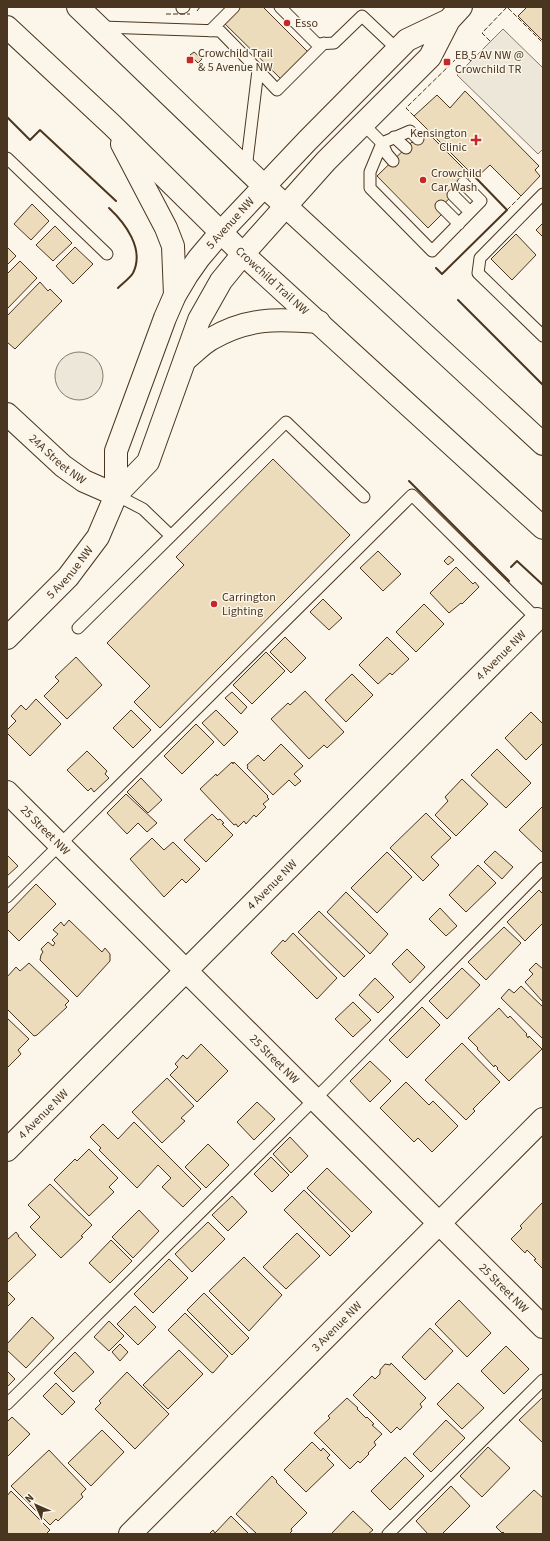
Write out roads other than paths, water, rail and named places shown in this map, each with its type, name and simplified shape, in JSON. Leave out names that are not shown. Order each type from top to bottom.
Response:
[{"type":"main road","points":[[78,7],[264,186],[543,444]]},
{"type":"main road","name":"5 Avenue NW","points":[[116,495],[116,451],[165,318],[175,295],[199,258],[220,232],[407,40],[455,13]]},
{"type":"main road","name":"5 Avenue NW","points":[[7,638],[68,577],[98,537],[116,495],[148,462],[199,320],[221,281],[243,254],[326,161],[430,57],[455,13]]},
{"type":"main road","name":"Crowchild Trail NW","points":[[7,27],[112,125],[243,254],[543,528]]},
{"type":"main road","points":[[112,125],[173,246],[175,295]]},
{"type":"main road","points":[[185,360],[211,339],[243,325],[259,321],[276,320],[319,322]]},
{"type":"main road","name":"24A Street NW","points":[[7,414],[63,466],[84,482],[116,495]]},
{"type":"main road","name":"4 Avenue NW","points":[[7,1150],[540,622]]},
{"type":"main road","name":"25 Street NW","points":[[7,792],[543,1326]]},
{"type":"main road","name":"3 Avenue NW","points":[[130,1534],[543,1119]]},
{"type":"lane","points":[[210,31],[234,7]]},
{"type":"lane","points":[[280,7],[317,44],[334,43],[362,16],[398,50]]},
{"type":"lane","points":[[99,27],[220,31],[277,90],[324,43]]},
{"type":"lane","points":[[246,169],[258,70]]},
{"type":"lane","points":[[363,124],[382,143],[387,154],[393,160]]},
{"type":"lane","points":[[418,139],[410,131],[382,143],[370,172],[370,188],[432,251],[481,201],[463,183]]},
{"type":"lane","points":[[394,137],[406,148]]},
{"type":"lane","points":[[7,158],[107,254]]},
{"type":"lane","points":[[543,194],[480,258],[478,273],[543,336]]},
{"type":"lane","points":[[453,195],[470,212]]},
{"type":"lane","points":[[442,206],[459,224]]},
{"type":"lane","points":[[78,628],[286,422],[364,497]]},
{"type":"lane","points":[[116,495],[143,509],[171,536]]},
{"type":"lane","points":[[7,897],[412,495],[540,622]]},
{"type":"lane","points":[[7,1404],[314,1099],[543,868]]},
{"type":"lane","points":[[388,1534],[543,1380]]},
{"type":"place","name":"Esso","points":[[287,23]]},
{"type":"place","name":"Crowchild Trail & 5 Avenue NW","points":[[190,60]]},
{"type":"place","name":"EB 5 AV NW @ Crowchild TR","points":[[447,62]]},
{"type":"place","name":"Kensington Clinic","points":[[476,140]]},
{"type":"place","name":"Crowchild Car Wash","points":[[423,180]]},
{"type":"place","name":"Carrington Lighting","points":[[214,604]]}]
